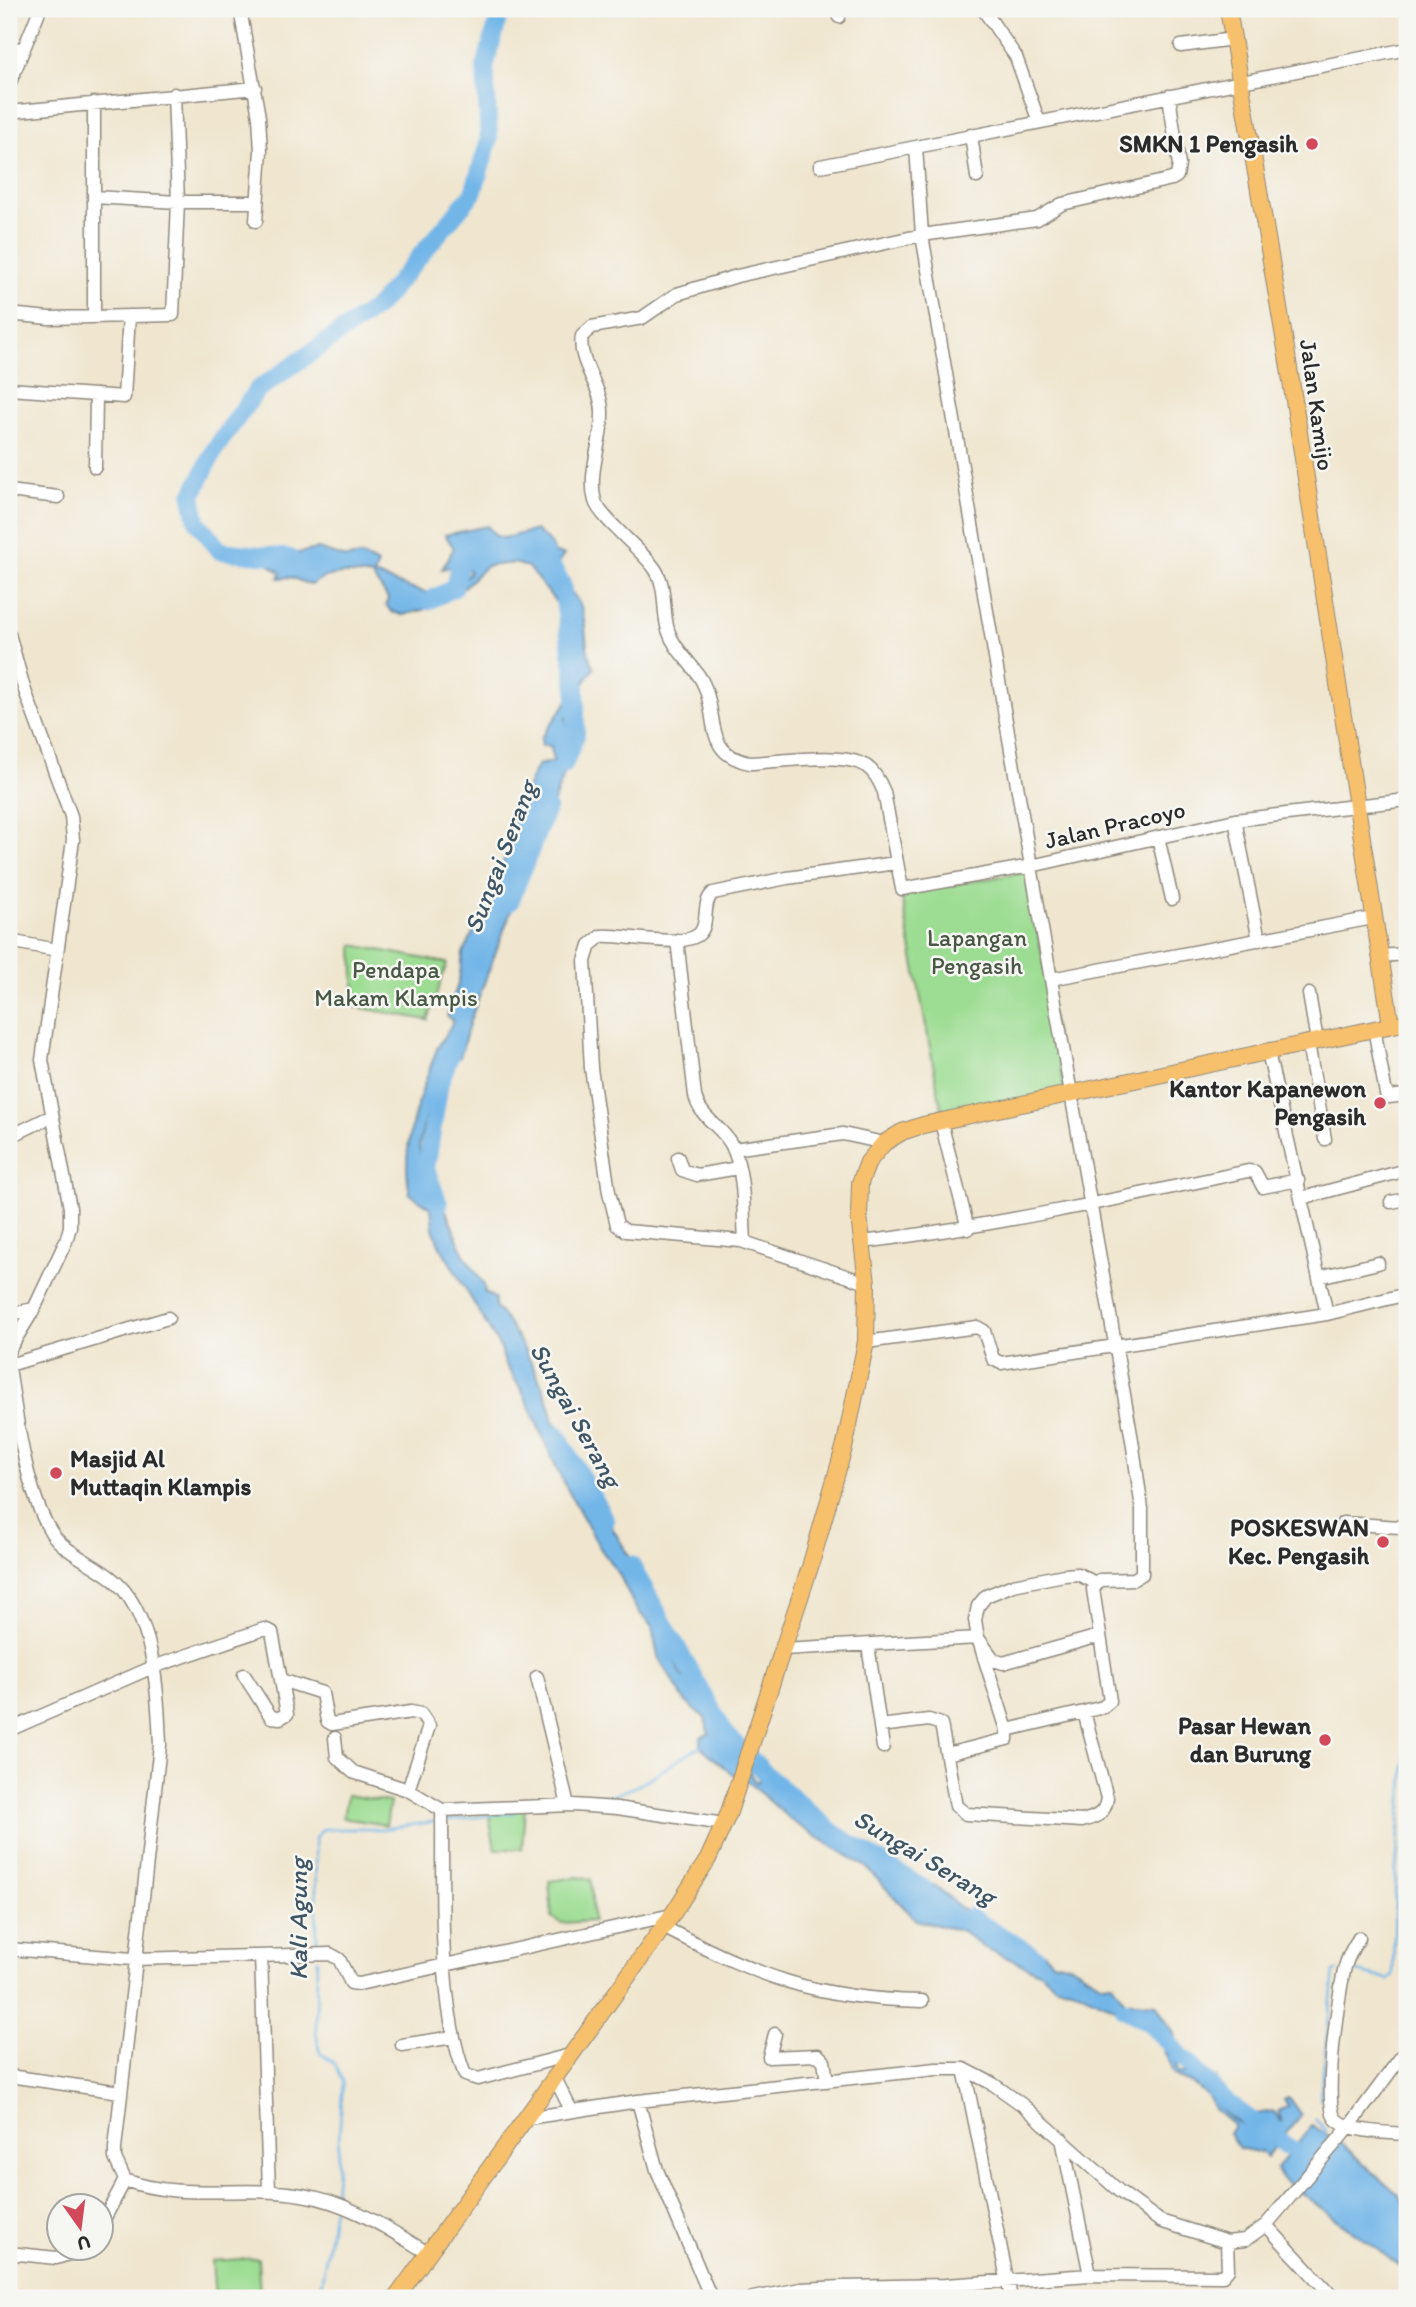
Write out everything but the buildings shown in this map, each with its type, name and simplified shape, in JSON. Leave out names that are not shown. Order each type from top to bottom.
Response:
[{"type":"main road","name":"Jalan Kamijo","points":[[1228,9],[1286,349],[1379,956],[1399,1023]]},
{"type":"main road","points":[[396,2298],[556,2080],[570,2055],[668,1921],[708,1859],[726,1820],[783,1649],[845,1444],[866,1342],[867,1283],[862,1242],[860,1183],[868,1162],[884,1143],[902,1132],[1399,1023]]},
{"type":"street","points":[[9,85],[40,9]]},
{"type":"street","points":[[240,9],[255,88],[261,151],[256,221]]},
{"type":"street","points":[[983,9],[1016,57],[1039,122]]},
{"type":"street","points":[[1181,46],[1233,39]]},
{"type":"street","points":[[9,48],[23,49]]},
{"type":"street","points":[[820,166],[1407,49]]},
{"type":"street","points":[[9,112],[255,88]]},
{"type":"street","points":[[9,314],[49,318],[173,315],[178,202],[174,94]]},
{"type":"street","points":[[916,147],[922,235],[1031,866],[902,889],[884,792],[878,778],[867,766],[856,761],[829,760],[750,763],[737,761],[723,750],[716,738],[703,681],[677,650],[669,632],[656,570],[596,505],[594,485],[602,412],[581,342],[586,330],[642,318],[677,294],[776,267],[922,235],[1037,219],[1062,204],[1172,179],[1177,176],[1179,165],[1169,96]]},
{"type":"street","points":[[93,103],[94,317]]},
{"type":"street","points":[[971,135],[977,177]]},
{"type":"street","points":[[94,197],[178,202],[257,202]]},
{"type":"street","points":[[9,389],[124,397],[129,316]]},
{"type":"street","points":[[95,467],[96,395]]},
{"type":"street","points":[[9,491],[58,497]]},
{"type":"street","points":[[9,634],[24,688],[71,816],[73,840],[42,1060],[70,1208],[70,1227],[34,1309],[9,1350]]},
{"type":"street","points":[[9,690],[24,688]]},
{"type":"street","name":"Jalan Pracoyo","points":[[1095,1583],[1134,1579],[1143,1574],[1145,1567],[1142,1509],[1031,866],[1235,820],[1407,800]]},
{"type":"street","points":[[1235,820],[1259,940]]},
{"type":"street","points":[[1158,836],[1171,899]]},
{"type":"street","points":[[867,1283],[745,1242],[719,1237],[626,1231],[617,1225],[591,1068],[585,961],[590,945],[601,936],[677,940],[700,933],[707,898],[713,893],[787,878],[896,863]]},
{"type":"street","points":[[1051,979],[1373,919]]},
{"type":"street","points":[[677,940],[696,1103],[733,1149],[738,1168],[745,1242]]},
{"type":"street","points":[[9,941],[57,950]]},
{"type":"street","points":[[1379,956],[1407,954]]},
{"type":"street","points":[[1309,994],[1325,1139]]},
{"type":"street","points":[[1374,1028],[1386,1094],[1389,1097],[1405,1095]]},
{"type":"street","points":[[1268,1052],[1327,1314]]},
{"type":"street","points":[[9,1137],[52,1116]]},
{"type":"street","points":[[941,1122],[968,1229]]},
{"type":"street","points":[[733,1149],[843,1134],[884,1143]]},
{"type":"street","points":[[678,1158],[682,1170],[691,1175],[738,1168]]},
{"type":"street","points":[[1302,1198],[1407,1170]]},
{"type":"street","points":[[862,1242],[968,1229],[1091,1206],[1248,1171],[1255,1172],[1263,1187],[1298,1180]]},
{"type":"street","points":[[1391,1202],[1407,1199]]},
{"type":"street","points":[[1319,1277],[1378,1263]]},
{"type":"street","points":[[866,1342],[977,1327],[985,1331],[993,1359],[1001,1363],[1327,1314],[1407,1294]]},
{"type":"street","points":[[9,1314],[34,1309]]},
{"type":"street","points":[[116,2196],[125,2180],[114,2148],[160,1745],[153,1667],[135,1604],[113,1579],[52,1535],[45,1522],[26,1459],[9,1366],[168,1318]]},
{"type":"street","points":[[1343,1523],[1398,1527]]},
{"type":"street","points":[[947,1754],[1007,1739],[1007,1730],[978,1638],[975,1620],[978,1606],[991,1593],[1074,1574],[1095,1583],[1093,1597],[1110,1701],[1103,1707],[1007,1730]]},
{"type":"street","points":[[9,1730],[153,1667],[269,1629],[287,1714],[280,1718],[267,1713],[244,1675]]},
{"type":"street","points":[[978,1638],[994,1660],[1003,1663],[1099,1636]]},
{"type":"street","points":[[783,1649],[978,1638]]},
{"type":"street","points":[[868,1645],[883,1747]]},
{"type":"street","points":[[537,1676],[571,1805]]},
{"type":"street","points":[[281,1680],[322,1693],[327,1721],[332,1724],[411,1712],[426,1718],[429,1726],[408,1790]]},
{"type":"street","points":[[880,1726],[938,1721],[943,1731],[956,1806],[966,1814],[1082,1821],[1099,1816],[1106,1808],[1107,1798],[1084,1712]]},
{"type":"street","points":[[335,1738],[337,1757],[353,1772],[408,1790],[442,1817],[571,1805],[726,1820]]},
{"type":"street","points":[[442,1817],[442,1907],[454,2037],[460,2061],[469,2079],[570,2055]]},
{"type":"street","points":[[9,1949],[134,1959],[317,1954],[336,1956],[346,1977],[351,1983],[359,1984],[668,1921],[726,1960],[795,1987],[830,1995],[922,2000]]},
{"type":"street","points":[[1359,1938],[1345,1967],[1342,1982],[1332,2053],[1332,2109],[1335,2119],[1346,2130],[1407,2134]]},
{"type":"street","points":[[261,1956],[269,2191]]},
{"type":"street","points":[[775,2034],[769,2057],[818,2055],[824,2061],[827,2081]]},
{"type":"street","points":[[402,2045],[454,2037]]},
{"type":"street","points":[[528,2118],[638,2101],[936,2069],[964,2069],[993,2084],[1024,2106],[1119,2191],[1160,2221],[1227,2242],[1245,2240],[1266,2225],[1346,2130],[1407,2049]]},
{"type":"street","points":[[964,2069],[1011,2298]]},
{"type":"street","points":[[9,2076],[120,2092]]},
{"type":"street","points":[[556,2080],[571,2110]]},
{"type":"street","points":[[638,2101],[657,2170],[711,2298]]},
{"type":"street","points":[[1062,2139],[1090,2275]]},
{"type":"street","points":[[125,2180],[164,2188],[269,2191],[335,2203],[372,2220],[428,2253]]},
{"type":"street","points":[[1266,2225],[1335,2298]]},
{"type":"street","points":[[753,2298],[801,2289],[945,2285],[1090,2275],[1223,2276],[1228,2270],[1227,2242]]},
{"type":"street","points":[[9,2253],[46,2257]]},
{"type":"green space","name":"Lapangan Pengasih","points":[[1028,872],[1065,1094],[943,1117],[901,893]]},
{"type":"green space","name":"Pendapa Makam Klampis","points":[[353,945],[447,963],[428,1020],[355,1007]]},
{"type":"green space","points":[[347,1795],[390,1802],[386,1825],[343,1818]]},
{"type":"green space","points":[[525,1806],[522,1849],[495,1849],[490,1822],[493,1807]]},
{"type":"green space","points":[[577,1877],[591,1879],[593,1921],[561,1923],[552,1917],[549,1881]]},
{"type":"green space","points":[[258,2258],[260,2298],[215,2298],[212,2261]]},
{"type":"water","points":[[487,526],[496,536],[504,538],[536,530],[550,543],[555,553],[564,555],[553,571],[581,607],[588,653],[594,668],[572,702],[566,718],[573,750],[546,822],[531,836],[520,872],[518,892],[470,1021],[460,1057],[456,1055],[435,1079],[419,1145],[422,1171],[437,1188],[463,1253],[484,1285],[485,1293],[495,1298],[495,1308],[502,1314],[530,1361],[547,1397],[552,1420],[562,1429],[569,1460],[585,1492],[597,1502],[636,1568],[650,1615],[670,1646],[680,1674],[696,1688],[707,1713],[729,1733],[753,1779],[758,1783],[759,1779],[779,1788],[825,1828],[838,1833],[878,1865],[898,1875],[916,1878],[937,1887],[961,1908],[993,1923],[990,1933],[1006,1942],[1044,1953],[1052,1961],[1071,1965],[1102,1984],[1112,1983],[1125,2001],[1156,2004],[1176,2037],[1172,2047],[1178,2073],[1202,2073],[1215,2078],[1202,2082],[1218,2097],[1216,2103],[1237,2122],[1246,2125],[1256,2114],[1273,2111],[1282,2122],[1278,2111],[1288,2106],[1284,2099],[1288,2097],[1301,2115],[1266,2158],[1262,2153],[1239,2148],[1229,2134],[1234,2126],[1214,2109],[1208,2096],[1191,2083],[1174,2075],[1152,2021],[1132,2017],[1072,1988],[1056,1986],[1041,1973],[981,1946],[963,1931],[916,1920],[866,1867],[793,1822],[752,1785],[730,1772],[700,1746],[700,1737],[709,1734],[705,1718],[685,1701],[658,1657],[652,1627],[635,1607],[620,1576],[600,1548],[560,1476],[523,1392],[505,1364],[501,1349],[439,1244],[433,1228],[431,1208],[410,1194],[407,1176],[409,1138],[424,1083],[437,1049],[453,1021],[447,1016],[459,981],[463,953],[483,913],[493,881],[500,875],[514,822],[534,772],[538,765],[553,762],[551,746],[542,746],[541,738],[579,685],[582,667],[575,649],[570,620],[528,567],[514,563],[486,566],[459,592],[423,610],[403,615],[392,612],[386,605],[388,598],[372,576],[332,575],[311,585],[290,577],[279,578],[281,573],[270,565],[263,551],[272,555],[269,548],[293,554],[318,549],[346,558],[362,556],[378,564],[374,575],[413,589],[437,592],[448,590],[470,572],[463,563],[442,569],[454,548],[445,535]]},
{"type":"water","points":[[1312,2125],[1343,2145],[1400,2196],[1407,2208],[1407,2271],[1282,2179],[1276,2169]]},
{"type":"waterway","name":"Sungai Serang","points":[[290,558],[220,551],[197,521],[192,496],[215,449],[257,390],[377,307],[473,193],[489,140],[485,67],[501,9]]},
{"type":"waterway","name":"Sungai Serang","points":[[428,601],[454,588],[464,546],[469,546]]},
{"type":"waterway","name":"Sungai Serang","points":[[542,550],[562,584],[576,688],[576,735],[564,765]]},
{"type":"waterway","name":"Sungai Serang","points":[[510,902],[547,808]]},
{"type":"waterway","name":"Sungai Serang","points":[[439,1204],[426,1169],[440,1082],[454,1046]]},
{"type":"waterway","name":"Sungai Serang","points":[[557,1434],[605,1520]]},
{"type":"waterway","name":"Sungai Serang","points":[[631,1565],[725,1733],[770,1778],[835,1834],[923,1888]]},
{"type":"waterway","points":[[1348,1970],[1388,1979],[1393,1975],[1396,1869],[1407,1742]]},
{"type":"waterway","name":"Kali Agung","points":[[596,1802],[637,1786],[704,1744]]},
{"type":"waterway","name":"Kali Agung","points":[[448,1820],[514,1813]]},
{"type":"waterway","name":"Kali Agung","points":[[317,1949],[315,1838],[323,1829],[383,1829],[438,1821]]},
{"type":"waterway","name":"Sungai Serang","points":[[970,1917],[1036,1957]]},
{"type":"waterway","name":"Kali Agung","points":[[317,1959],[316,2031],[320,2053],[335,2064],[343,2081],[335,2198]]},
{"type":"waterway","points":[[1320,2100],[1334,1972],[1338,1971]]},
{"type":"waterway","name":"Sungai Serang","points":[[1124,2009],[1149,2023],[1225,2101],[1312,2164]]},
{"type":"waterway","points":[[1315,2119],[1326,2130],[1321,2136]]},
{"type":"waterway","name":"Kali Agung","points":[[319,2298],[334,2208]]},
{"type":"place","name":"SMKN 1 Pengasih","points":[[1312,144]]},
{"type":"place","name":"Kantor Kapanewon Pengasih","points":[[1380,1103]]},
{"type":"place","name":"Masjid Al Muttaqin Klampis","points":[[56,1473]]},
{"type":"place","name":"POSKESWAN Kec. Pengasih","points":[[1383,1542]]},
{"type":"place","name":"Pasar Hewan dan Burung","points":[[1325,1740]]}]
